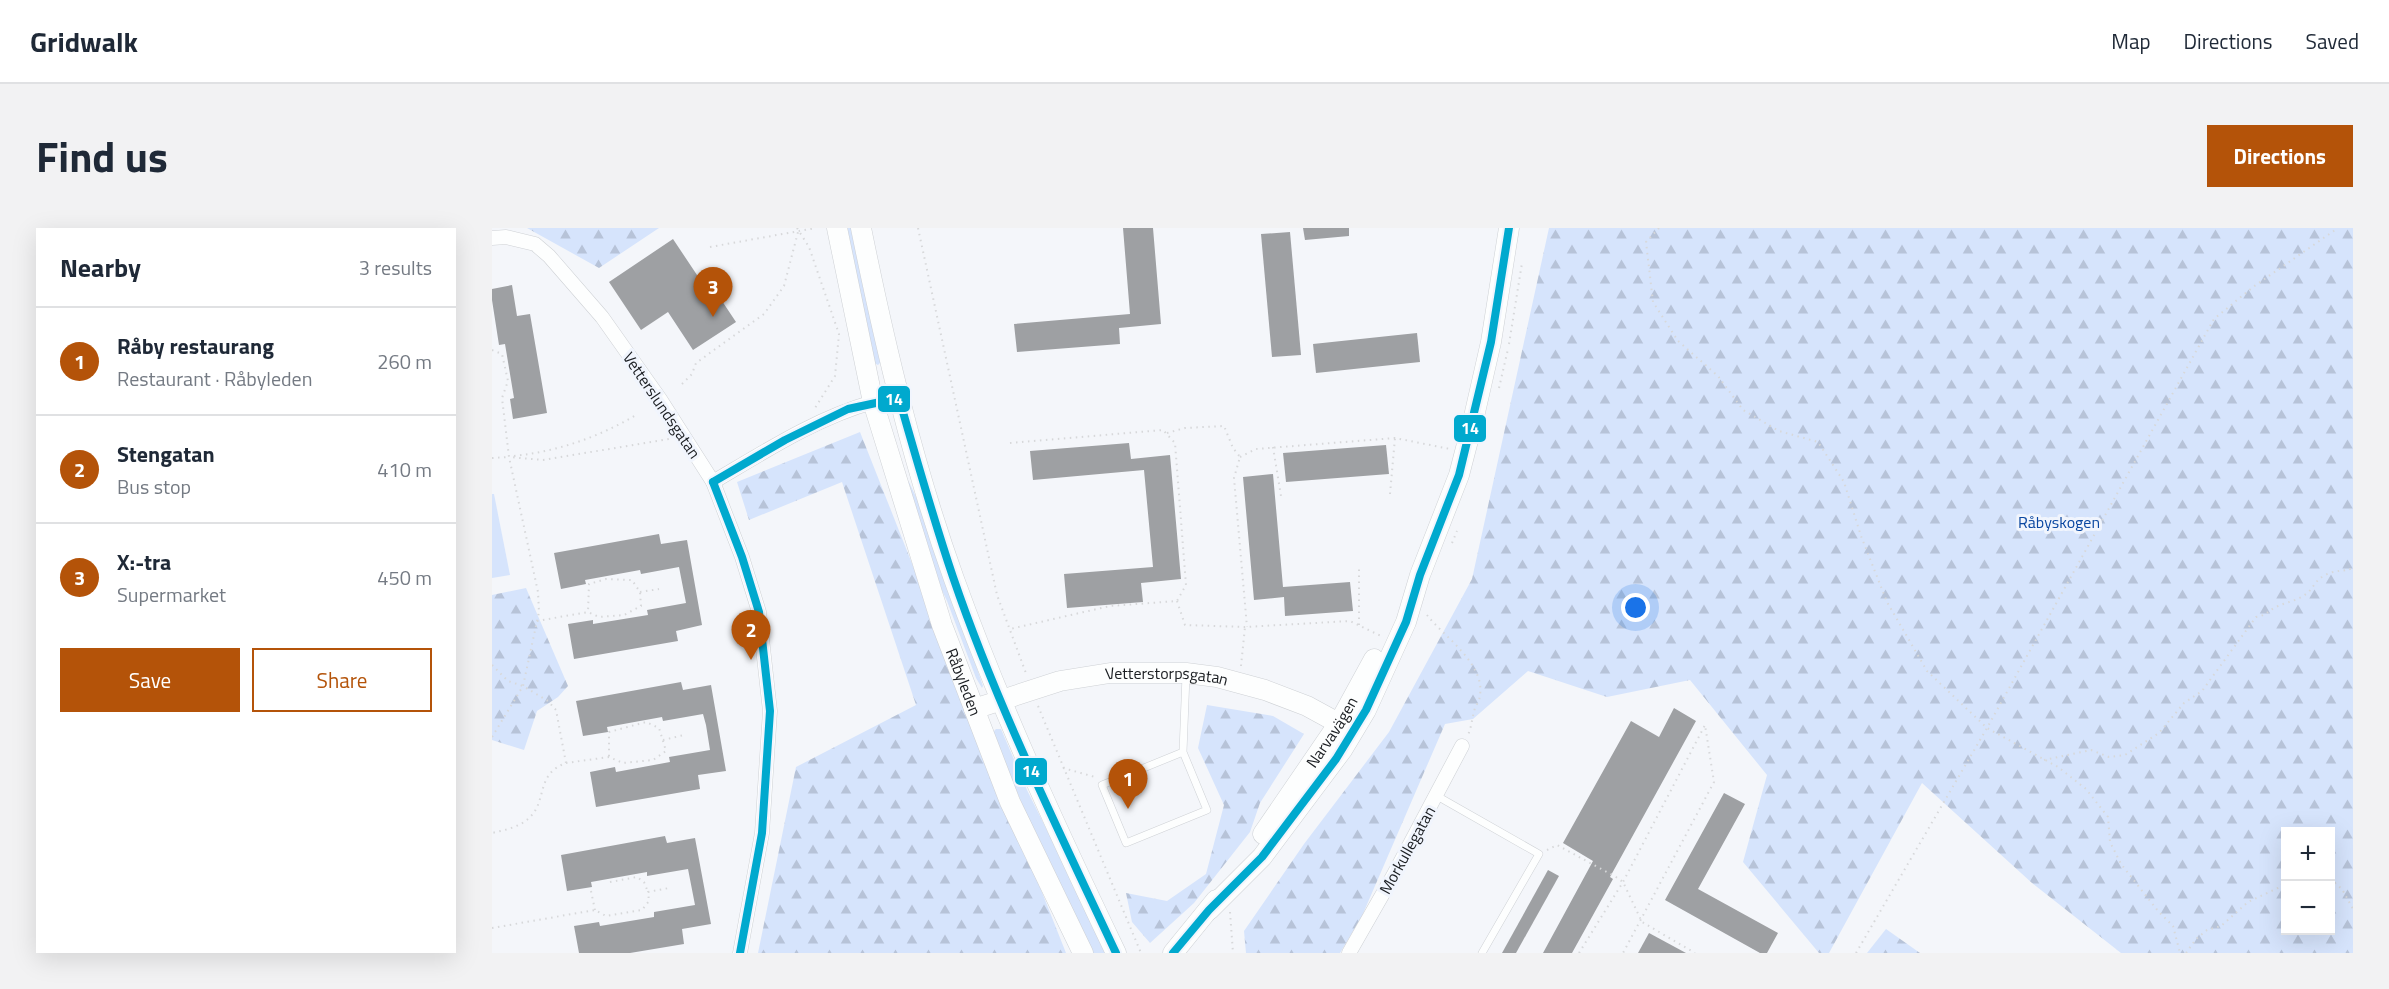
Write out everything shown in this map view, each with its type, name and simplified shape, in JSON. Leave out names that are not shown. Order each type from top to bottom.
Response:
[{"type":"main road","name":"Råbyleden","points":[[837,228],[873,402],[926,575],[1010,802],[1083,953]]},
{"type":"main road","name":"Råbyleden","points":[[861,228],[875,298],[900,398],[953,578],[1020,748],[1116,953]]},
{"type":"main road","name":"Narvavägen","points":[[1173,953],[1209,910],[1301,782],[1347,727],[1406,622],[1420,575],[1459,475],[1491,342],[1509,228]]},
{"type":"main road","points":[[873,402],[900,398]]},
{"type":"main road","name":"Narvavägen","points":[[1347,727],[1362,684],[1420,575]]},
{"type":"main road","name":"Vetterstorpsgatan","points":[[974,709],[1060,681],[1110,673],[1186,673],[1217,676],[1265,690],[1307,706],[1347,727]]},
{"type":"street","name":"Vetterslundsgatan","points":[[492,238],[524,240],[535,244],[549,256],[602,317],[684,435],[713,482],[742,557],[759,612],[770,711],[762,833],[740,953]]},
{"type":"street","points":[[713,482],[817,424],[848,409],[873,402]]},
{"type":"street","name":"Morkullegatan","points":[[1349,953],[1437,796],[1462,746]]},
{"type":"lane","points":[[1183,752],[1102,785],[1126,843],[1207,810],[1183,752],[1186,673]]},
{"type":"lane","points":[[1437,796],[1539,854],[1482,953]]},
{"type":"path","points":[[710,247],[816,228]]},
{"type":"path","points":[[918,228],[997,595],[1063,768],[1141,953]]},
{"type":"path","points":[[1659,228],[1646,242],[1653,302],[1678,341],[1718,376],[1743,410],[1779,431],[1818,442],[1844,482],[1861,536],[1887,602],[1927,671],[1987,728],[2058,767],[2086,789],[2108,817],[2110,842],[2121,864],[2158,911],[2174,926],[2180,953]]},
{"type":"path","points":[[1856,953],[1987,728],[2214,319],[2253,287],[2338,228]]},
{"type":"path","points":[[682,384],[692,374],[696,363],[764,314],[784,286],[797,230]]},
{"type":"path","points":[[797,230],[809,247],[839,334],[835,376],[812,413],[817,424]]},
{"type":"path","points":[[492,350],[502,354],[507,381],[502,398],[508,457],[538,592],[537,621],[524,686],[492,737]]},
{"type":"path","points":[[492,458],[539,453],[584,441],[638,414]]},
{"type":"path","points":[[1167,433],[1185,428],[1224,426],[1240,457]]},
{"type":"path","points":[[1010,443],[1163,430],[1175,443],[1186,585],[1177,601],[1185,625],[1246,627],[1350,621],[1385,638]]},
{"type":"path","points":[[508,457],[543,460],[570,457],[684,435]]},
{"type":"path","points":[[1390,494],[1395,438]]},
{"type":"path","points":[[1241,666],[1246,627],[1234,478],[1240,457],[1256,449],[1395,438],[1464,454]]},
{"type":"path","points":[[1273,447],[1281,496]]},
{"type":"path","points":[[1359,565],[1359,625]]},
{"type":"path","points":[[2044,760],[2091,750],[2109,757],[2126,754],[2159,733],[2184,703],[2202,691],[2256,617],[2265,616],[2276,607],[2288,604],[2307,594],[2319,578],[2335,570],[2353,568]]},
{"type":"path","points":[[537,621],[588,612],[599,616],[624,615],[641,606],[640,592],[632,580],[606,579],[589,584],[588,612]]},
{"type":"path","points":[[640,592],[659,589]]},
{"type":"path","points":[[1010,629],[1110,606],[1177,601]]},
{"type":"path","points":[[1424,610],[1436,627],[1453,641],[1468,659],[1477,676],[1481,694],[1471,729],[1462,746]]},
{"type":"path","points":[[492,665],[508,681],[524,686],[548,701],[556,710],[566,763]]},
{"type":"path","points":[[492,833],[519,825],[532,815],[548,775],[558,766],[609,757],[623,763],[653,760],[666,751],[659,728],[646,723],[609,732],[609,757]]},
{"type":"path","points":[[1579,953],[1623,882],[1705,725],[1714,783],[1623,953]]},
{"type":"path","points":[[663,740],[684,735]]},
{"type":"path","points":[[1063,768],[1113,781]]},
{"type":"path","points":[[1539,854],[1557,845],[1623,882],[1641,920],[1695,953]]},
{"type":"path","points":[[492,928],[594,910],[606,916],[642,910],[649,901],[644,882],[637,877],[610,882]]},
{"type":"path","points":[[2187,953],[2196,939],[2208,930],[2221,926],[2248,902],[2280,886],[2284,881]]},
{"type":"path","points":[[2333,881],[2342,889],[2353,909]]},
{"type":"path","points":[[648,892],[669,888]]},
{"type":"path","points":[[591,891],[594,910]]},
{"type":"path","points":[[1230,909],[1233,953]]},
{"type":"green space","points":[[527,228],[659,228],[599,268]]},
{"type":"green space","points":[[846,228],[853,228],[881,362],[878,365],[874,363]]},
{"type":"green space","name":"Råbyskogen","points":[[1549,228],[2353,228],[2353,953],[2121,953],[2032,883],[1922,783],[1829,953],[1819,953],[1743,862],[1767,775],[1690,680],[1607,697],[1528,671],[1473,719],[1445,724],[1362,916],[1340,953],[1246,953],[1244,931],[1304,844],[1389,732],[1472,579]]},
{"type":"green space","points":[[860,432],[1066,953],[758,953],[796,767],[916,705],[842,482],[749,520],[737,482]]},
{"type":"green space","points":[[905,481],[909,482],[923,512],[982,688],[933,572]]},
{"type":"green space","points":[[492,494],[494,494],[510,575],[492,578]]},
{"type":"green space","points":[[526,588],[568,686],[558,697],[537,711],[524,750],[492,740],[492,595]]},
{"type":"green space","points":[[1207,705],[1273,716],[1304,734],[1260,803],[1250,832],[1194,903],[1150,943],[1132,922],[1126,893],[1167,901],[1206,874],[1224,805],[1198,748]]},
{"type":"green space","points":[[1001,729],[1027,790],[1108,953],[1093,953],[1015,788],[993,732]]},
{"type":"green space","points":[[1886,929],[1920,953],[1867,953]]},
{"type":"building","points":[[1123,228],[1153,228],[1161,324],[1119,328],[1120,344],[1017,352],[1014,324],[1130,314]]},
{"type":"building","points":[[1303,228],[1349,228],[1349,236],[1305,240]]},
{"type":"building","points":[[1290,232],[1301,355],[1272,357],[1261,234]]},
{"type":"building","points":[[673,239],[713,299],[718,295],[736,322],[693,350],[668,312],[641,330],[609,282]]},
{"type":"building","points":[[512,285],[517,316],[530,314],[547,413],[513,419],[510,399],[514,398],[505,344],[499,345],[492,300],[492,289]]},
{"type":"building","points":[[1417,333],[1420,362],[1316,373],[1313,344]]},
{"type":"building","points":[[1129,443],[1131,459],[1170,455],[1181,579],[1141,583],[1143,602],[1067,608],[1064,574],[1153,567],[1144,470],[1033,480],[1030,451]]},
{"type":"building","points":[[1386,445],[1389,474],[1286,482],[1283,453]]},
{"type":"building","points":[[1273,474],[1283,587],[1350,582],[1353,611],[1285,616],[1284,597],[1254,600],[1243,477]]},
{"type":"building","points":[[659,534],[661,544],[687,540],[702,625],[676,631],[678,641],[574,659],[568,624],[593,620],[593,624],[648,615],[647,610],[686,603],[679,567],[641,574],[640,570],[585,580],[586,584],[561,589],[554,553]]},
{"type":"building","points":[[681,682],[683,690],[711,685],[726,771],[698,775],[700,789],[596,807],[590,772],[615,767],[616,772],[670,762],[669,757],[710,750],[706,725],[703,714],[663,721],[662,717],[607,727],[608,732],[583,736],[576,701]]},
{"type":"building","points":[[1674,708],[1696,721],[1610,877],[1613,879],[1572,953],[1543,953],[1593,861],[1563,843],[1631,721],[1659,737]]},
{"type":"building","points":[[1724,793],[1745,804],[1698,889],[1778,933],[1767,953],[1760,953],[1665,900]]},
{"type":"building","points":[[665,836],[667,843],[695,838],[711,924],[682,929],[684,944],[630,953],[579,953],[574,926],[599,922],[600,926],[654,917],[654,912],[695,905],[688,869],[647,876],[647,872],[591,882],[592,887],[567,891],[561,855]]},
{"type":"building","points":[[1548,870],[1559,876],[1516,953],[1502,953]]},
{"type":"building","points":[[1649,933],[1686,953],[1638,953]]},
{"type":"transit line","name":"14","points":[[1173,953],[1209,910],[1262,857],[1336,759],[1366,710],[1406,622],[1420,575],[1459,475],[1491,342],[1509,228]]},
{"type":"transit line","name":"14","points":[[713,482],[785,440],[848,409],[899,398],[925,488],[970,625],[1029,767],[1116,953]]},
{"type":"transit line","name":"14","points":[[713,482],[742,557],[759,612],[770,711],[762,833],[740,953]]},
{"type":"place","name":"X:-tra","points":[[713,317]]},
{"type":"place","name":"Stengatan","points":[[751,660]]},
{"type":"place","name":"Råby restaurang","points":[[1128,809]]}]
